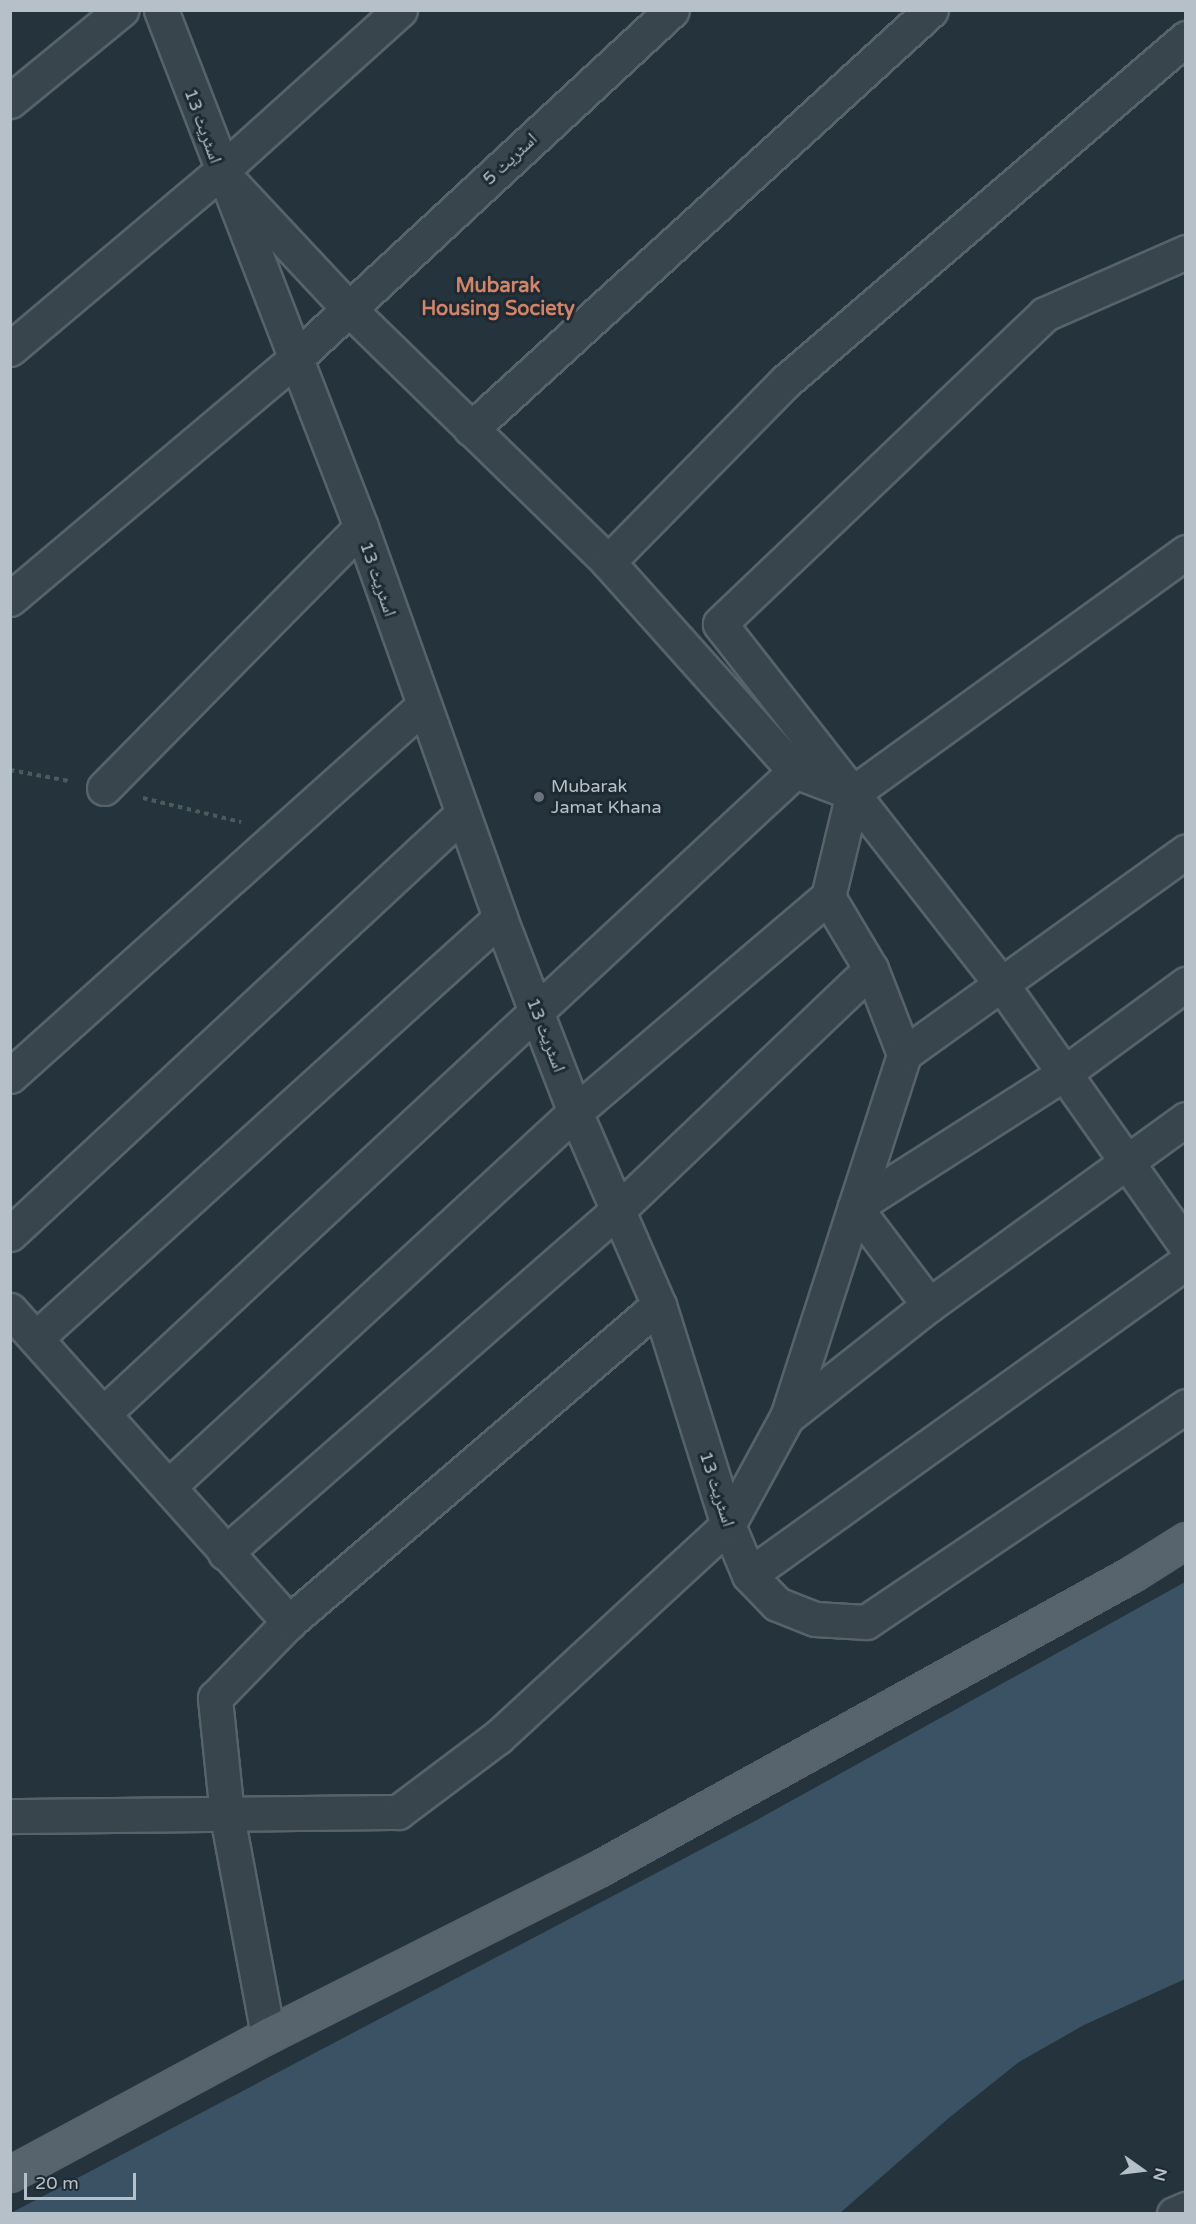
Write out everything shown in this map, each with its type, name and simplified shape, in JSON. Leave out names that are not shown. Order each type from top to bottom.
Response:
[{"type":"main road","points":[[10,2174],[268,2035],[600,1868],[1132,1574],[1185,1540]]},
{"type":"street","points":[[10,101],[121,10]]},
{"type":"street","name":"اسٹریٹ 13","points":[[161,10],[220,172],[296,358],[361,527],[500,918],[575,1112],[659,1305],[728,1526],[749,1575],[777,1604],[815,1619],[866,1622],[1185,1406]]},
{"type":"street","points":[[10,349],[220,172],[400,10]]},
{"type":"street","name":"اسٹریٹ 5","points":[[10,599],[296,358],[672,10]]},
{"type":"street","points":[[471,429],[931,10]]},
{"type":"street","points":[[608,561],[786,381],[1185,38]]},
{"type":"street","points":[[220,172],[348,308],[608,561],[795,771],[853,793]]},
{"type":"street","points":[[1185,252],[1045,314],[720,624],[1002,985],[1066,1072],[1185,1246]]},
{"type":"street","points":[[104,788],[361,527]]},
{"type":"street","points":[[169,1486],[575,1112],[828,897],[853,793],[1185,552]]},
{"type":"street","points":[[10,1076],[286,833],[424,705]]},
{"type":"street","points":[[104,1413],[795,771]]},
{"type":"street","points":[[10,1234],[464,813]]},
{"type":"street","points":[[10,1816],[398,1812],[498,1737],[728,1526],[787,1417],[904,1054],[1185,851]]},
{"type":"street","points":[[828,897],[871,969],[904,1054]]},
{"type":"street","points":[[36,1338],[500,918]]},
{"type":"street","points":[[225,1553],[619,1209],[871,969]]},
{"type":"street","points":[[855,1207],[1066,1072],[1185,984]]},
{"type":"street","points":[[787,1417],[929,1305],[1185,1119]]},
{"type":"street","points":[[855,1207],[929,1305]]},
{"type":"street","points":[[749,1575],[1185,1262]]},
{"type":"street","points":[[268,2035],[227,1815],[215,1698],[289,1622],[659,1305]]},
{"type":"street","points":[[10,1310],[289,1622]]},
{"type":"street","points":[[1174,2214],[1185,2209]]},
{"type":"path","points":[[10,770],[104,788],[286,833]]},
{"type":"water","points":[[1185,1582],[1185,1979],[1084,2025],[1019,2062],[950,2117],[840,2213],[11,2213],[755,1821]]},
{"type":"place","name":"Mubarak Jamat Khana","points":[[539,797]]},
{"type":"district","name":"Mubarak Housing Society","points":[[498,298]]}]
